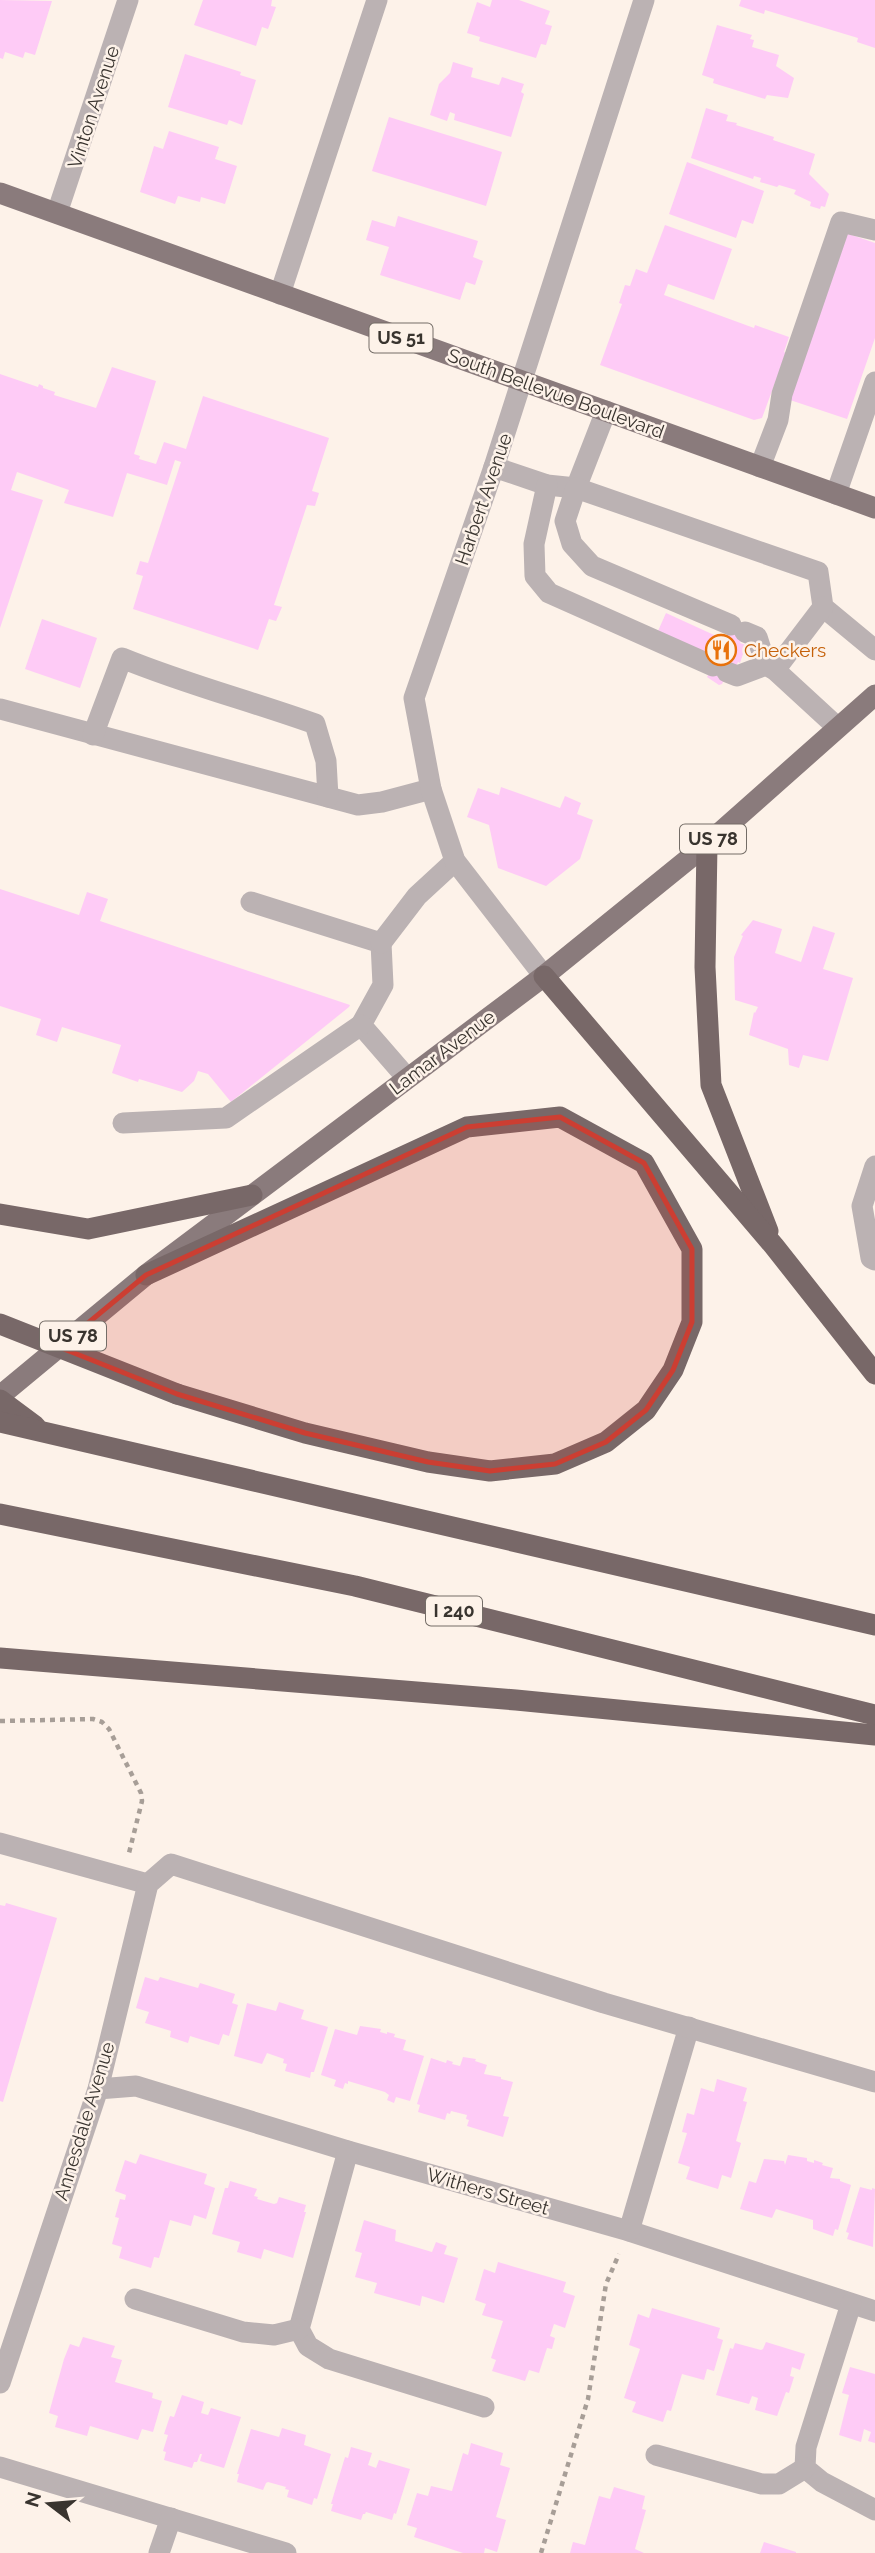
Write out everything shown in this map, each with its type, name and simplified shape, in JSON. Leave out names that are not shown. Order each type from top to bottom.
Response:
[{"type":"highway","points":[[707,844],[705,967],[711,1085],[774,1246]]},
{"type":"highway","points":[[544,976],[774,1246],[875,1374]]},
{"type":"highway","points":[[0,1324],[177,1394],[305,1433],[428,1462],[490,1471],[555,1464],[606,1442],[646,1410],[673,1370],[692,1322],[692,1249],[645,1163],[560,1117],[467,1127],[146,1275]]},
{"type":"highway","points":[[0,1214],[88,1229],[252,1195]]},
{"type":"highway","points":[[0,1398],[42,1432]]},
{"type":"highway","points":[[0,1422],[875,1625]]},
{"type":"highway","name":"I 240","points":[[0,1512],[355,1586],[875,1715]]},
{"type":"highway","points":[[0,1658],[516,1700],[875,1735]]},
{"type":"main road","name":"South Bellevue Boulevard","points":[[0,193],[875,508]]},
{"type":"main road","name":"Lamar Avenue","points":[[0,1398],[146,1275],[544,976],[707,844],[875,695]]},
{"type":"street","name":"Vinton Avenue","points":[[57,214],[128,0]]},
{"type":"street","points":[[280,294],[377,0]]},
{"type":"street","name":"Harbert Avenue","points":[[544,976],[455,860],[431,789],[414,698],[494,467],[644,0]]},
{"type":"street","points":[[760,467],[778,421],[782,394],[841,222],[875,230]]},
{"type":"street","points":[[836,494],[875,382]]},
{"type":"street","points":[[606,411],[565,521],[572,544],[592,566],[757,637],[770,668],[837,727]]},
{"type":"street","points":[[494,467],[547,485],[576,488],[818,572],[823,607],[875,650]]},
{"type":"street","points":[[547,485],[534,544],[535,576],[549,593],[720,669],[737,676],[770,668],[823,607]]},
{"type":"street","points":[[93,735],[122,658],[155,672],[253,701],[316,724],[327,761],[328,797]]},
{"type":"street","points":[[0,709],[358,805],[382,802],[431,789]]},
{"type":"street","points":[[123,1123],[226,1118],[361,1025],[383,985],[381,943],[417,896],[455,860]]},
{"type":"street","points":[[250,902],[381,943]]},
{"type":"street","points":[[361,1025],[407,1079]]},
{"type":"street","points":[[873,1259],[862,1206],[875,1166]]},
{"type":"street","points":[[0,1843],[148,1884],[172,1864],[604,2003],[875,2082]]},
{"type":"street","name":"Annesdale Avenue","points":[[0,2383],[10,2315],[98,2089],[148,1884]]},
{"type":"street","points":[[629,2231],[689,2027]]},
{"type":"street","name":"Withers Street","points":[[98,2089],[136,2086],[348,2151],[629,2231],[875,2311]]},
{"type":"street","points":[[348,2151],[299,2329],[308,2346],[329,2359],[484,2407]]},
{"type":"street","points":[[135,2299],[243,2332],[274,2335],[299,2329]]},
{"type":"street","points":[[805,2468],[806,2447],[851,2304]]},
{"type":"street","points":[[656,2455],[762,2484],[779,2484],[805,2468]]},
{"type":"street","points":[[0,2467],[286,2553]]},
{"type":"street","points":[[805,2468],[822,2482],[875,2510]]},
{"type":"street","points":[[159,2553],[171,2518]]},
{"type":"path","points":[[0,1721],[93,1719],[102,1722],[109,1729],[141,1793],[142,1801],[122,1877]]},
{"type":"path","points":[[541,2553],[588,2399],[606,2284],[629,2231]]},
{"type":"highlighted area","points":[[560,1117],[644,1163],[692,1249],[692,1322],[673,1370],[646,1410],[606,1442],[555,1464],[490,1471],[428,1462],[305,1433],[177,1394],[59,1347],[146,1275],[467,1127]]},
{"type":"building","points":[[0,0],[52,1],[35,55],[25,52],[23,58],[5,52],[3,59],[0,58]]},
{"type":"building","points":[[203,0],[272,0],[271,6],[276,7],[268,29],[262,27],[256,46],[194,25]]},
{"type":"building","points":[[492,0],[519,0],[550,11],[545,24],[552,26],[546,45],[541,44],[536,58],[479,41],[480,37],[467,33],[477,2],[490,7]]},
{"type":"building","points":[[741,0],[875,0],[875,48],[857,42],[858,38],[765,10],[764,14],[739,6]]},
{"type":"building","points":[[717,25],[752,35],[752,47],[779,55],[776,66],[794,78],[788,98],[767,95],[765,99],[713,83],[714,79],[702,75]]},
{"type":"building","points":[[185,54],[241,72],[240,75],[256,80],[242,125],[229,120],[227,125],[168,107]]},
{"type":"building","points":[[453,62],[473,68],[471,77],[499,85],[502,77],[524,84],[521,92],[524,94],[511,137],[454,120],[455,114],[450,112],[447,121],[430,115],[439,84],[450,73]]},
{"type":"building","points":[[706,108],[728,115],[726,121],[815,154],[809,174],[829,194],[825,207],[821,206],[820,209],[810,206],[811,202],[794,194],[796,190],[760,182],[761,178],[754,176],[753,179],[691,158]]},
{"type":"building","points":[[389,117],[502,152],[486,206],[372,171]]},
{"type":"building","points":[[169,131],[219,147],[215,159],[237,166],[225,204],[201,197],[200,202],[178,196],[175,204],[140,192],[154,146],[163,149]]},
{"type":"building","points":[[687,162],[764,191],[753,224],[742,220],[736,238],[669,214]]},
{"type":"building","points":[[398,216],[478,241],[473,257],[483,261],[475,285],[466,282],[460,300],[380,275],[389,247],[366,240],[372,220],[395,227]]},
{"type":"building","points":[[665,225],[732,249],[714,300],[668,284],[664,295],[754,328],[755,325],[789,337],[784,352],[786,353],[762,418],[754,420],[600,365],[622,304],[619,303],[625,285],[630,286],[636,269],[647,273]]},
{"type":"building","points":[[843,232],[875,243],[875,338],[847,419],[787,399]]},
{"type":"building","points":[[112,367],[156,381],[134,454],[140,456],[139,459],[156,464],[164,442],[186,449],[203,396],[329,438],[312,491],[319,493],[315,506],[307,505],[274,605],[282,607],[276,621],[269,619],[258,650],[133,609],[143,576],[136,574],[140,561],[148,563],[181,462],[175,460],[167,485],[127,473],[113,517],[64,503],[69,490],[17,472],[11,490],[43,500],[0,628],[0,374],[38,387],[39,384],[55,392],[54,395],[96,408]]},
{"type":"building","name":"Checkers","points":[[666,613],[725,640],[733,621],[746,624],[740,643],[746,645],[740,663],[738,662],[734,671],[729,669],[722,684],[719,685],[707,677],[716,658],[658,631]]},
{"type":"building","points":[[42,619],[97,638],[80,688],[25,669]]},
{"type":"building","points":[[501,787],[560,808],[565,796],[581,803],[577,814],[593,820],[580,859],[546,886],[498,868],[489,825],[467,817],[478,788],[499,795]]},
{"type":"building","points":[[0,889],[79,915],[87,892],[108,899],[100,921],[350,1005],[231,1102],[208,1074],[198,1071],[194,1081],[182,1092],[139,1079],[138,1082],[112,1073],[121,1045],[62,1027],[57,1042],[36,1035],[41,1019],[0,1006]]},
{"type":"building","points":[[753,920],[782,929],[775,953],[801,962],[813,926],[835,933],[823,969],[853,978],[828,1061],[803,1055],[799,1068],[789,1065],[788,1049],[749,1035],[754,1012],[758,1007],[735,1000],[734,957],[743,936],[741,935]]},
{"type":"building","points":[[6,1903],[57,1918],[3,2102],[0,2101],[0,1905],[5,1906]]},
{"type":"building","points":[[145,1977],[158,1981],[160,1977],[198,1988],[200,1983],[235,1994],[232,2003],[238,2005],[229,2036],[223,2034],[219,2045],[190,2036],[188,2043],[170,2037],[171,2031],[145,2023],[149,2012],[136,2008]]},
{"type":"building","points":[[279,2002],[304,2010],[301,2019],[328,2027],[310,2078],[285,2071],[287,2064],[283,2063],[284,2059],[267,2053],[262,2064],[234,2056],[247,2003],[276,2011]]},
{"type":"building","points":[[360,2026],[395,2034],[394,2037],[406,2040],[403,2050],[424,2056],[410,2101],[396,2097],[394,2103],[387,2100],[389,2095],[385,2092],[348,2081],[343,2089],[334,2086],[336,2080],[321,2075],[335,2029],[357,2035]]},
{"type":"building","points":[[463,2057],[476,2059],[475,2061],[487,2065],[484,2074],[513,2082],[503,2116],[509,2117],[503,2137],[467,2126],[467,2115],[451,2111],[450,2114],[447,2113],[445,2120],[418,2112],[420,2105],[417,2104],[431,2058],[446,2063],[447,2060],[460,2066]]},
{"type":"building","points":[[717,2079],[747,2088],[743,2101],[747,2102],[736,2141],[741,2143],[731,2178],[722,2175],[718,2189],[686,2179],[690,2167],[678,2163],[687,2133],[682,2132],[687,2113],[694,2115],[701,2088],[714,2092]]},
{"type":"building","points":[[140,2154],[207,2174],[204,2184],[215,2188],[206,2219],[194,2215],[191,2226],[170,2220],[159,2258],[154,2257],[151,2268],[119,2258],[122,2247],[112,2244],[119,2218],[115,2217],[120,2199],[125,2200],[126,2195],[115,2191],[125,2160],[136,2164]]},
{"type":"building","points":[[788,2155],[823,2163],[822,2165],[833,2168],[830,2178],[840,2179],[851,2185],[838,2230],[835,2229],[833,2236],[813,2229],[813,2220],[776,2209],[772,2218],[740,2209],[749,2181],[756,2183],[764,2159],[784,2161],[785,2165]]},
{"type":"building","points":[[230,2181],[257,2189],[254,2196],[258,2197],[257,2199],[274,2204],[279,2197],[306,2205],[293,2258],[264,2249],[261,2259],[237,2252],[240,2242],[212,2234],[225,2188],[228,2188]]},
{"type":"building","points":[[860,2187],[875,2189],[873,2247],[847,2239],[849,2233],[846,2232]]},
{"type":"building","points":[[364,2220],[396,2230],[395,2241],[432,2252],[436,2242],[447,2246],[444,2254],[458,2258],[444,2303],[422,2296],[420,2306],[374,2293],[377,2283],[355,2277],[362,2253],[355,2251]]},
{"type":"building","points":[[498,2262],[566,2282],[563,2292],[575,2296],[565,2328],[554,2324],[550,2336],[555,2338],[552,2349],[547,2348],[539,2373],[529,2370],[525,2381],[492,2371],[496,2360],[491,2358],[503,2321],[482,2315],[486,2304],[475,2300],[484,2269],[495,2273]]},
{"type":"building","points":[[652,2308],[720,2328],[717,2338],[723,2340],[714,2371],[707,2369],[704,2380],[682,2374],[671,2411],[667,2410],[663,2422],[632,2412],[636,2402],[624,2398],[640,2349],[629,2345],[638,2314],[649,2318]]},
{"type":"building","points":[[83,2337],[115,2346],[111,2357],[122,2360],[115,2382],[153,2393],[152,2398],[162,2401],[153,2432],[142,2429],[138,2440],[90,2426],[87,2436],[55,2427],[58,2416],[49,2413],[64,2359],[70,2344],[79,2347]]},
{"type":"building","points":[[766,2342],[805,2354],[800,2370],[792,2367],[790,2376],[794,2377],[777,2416],[755,2410],[758,2398],[752,2396],[749,2404],[716,2395],[730,2348],[733,2349],[735,2343],[761,2350]]},
{"type":"building","points":[[850,2367],[875,2374],[875,2443],[868,2441],[871,2432],[864,2429],[861,2442],[839,2435],[849,2395],[842,2393]]},
{"type":"building","points":[[182,2395],[204,2402],[201,2413],[208,2415],[211,2408],[241,2417],[224,2468],[200,2461],[202,2454],[192,2468],[164,2460],[166,2452],[163,2451],[168,2435],[164,2434]]},
{"type":"building","points":[[282,2428],[306,2435],[304,2445],[331,2454],[317,2499],[314,2498],[312,2505],[287,2497],[289,2490],[285,2489],[286,2487],[268,2482],[263,2490],[237,2482],[251,2429],[279,2437]]},
{"type":"building","points":[[471,2443],[503,2453],[500,2465],[510,2468],[496,2517],[506,2520],[497,2552],[485,2548],[484,2553],[463,2553],[414,2537],[417,2528],[407,2525],[417,2493],[428,2496],[431,2486],[452,2491],[463,2453],[468,2455]]},
{"type":"building","points":[[351,2447],[372,2453],[368,2465],[376,2468],[379,2460],[410,2469],[392,2520],[366,2512],[361,2520],[331,2511],[345,2457],[348,2458]]},
{"type":"building","points":[[614,2487],[645,2496],[642,2509],[646,2510],[635,2549],[644,2553],[570,2553],[573,2542],[585,2545],[599,2496],[610,2499]]},
{"type":"building","points":[[764,2542],[796,2552],[796,2553],[760,2553]]},
{"type":"place","name":"Checkers","points":[[721,650]]}]
